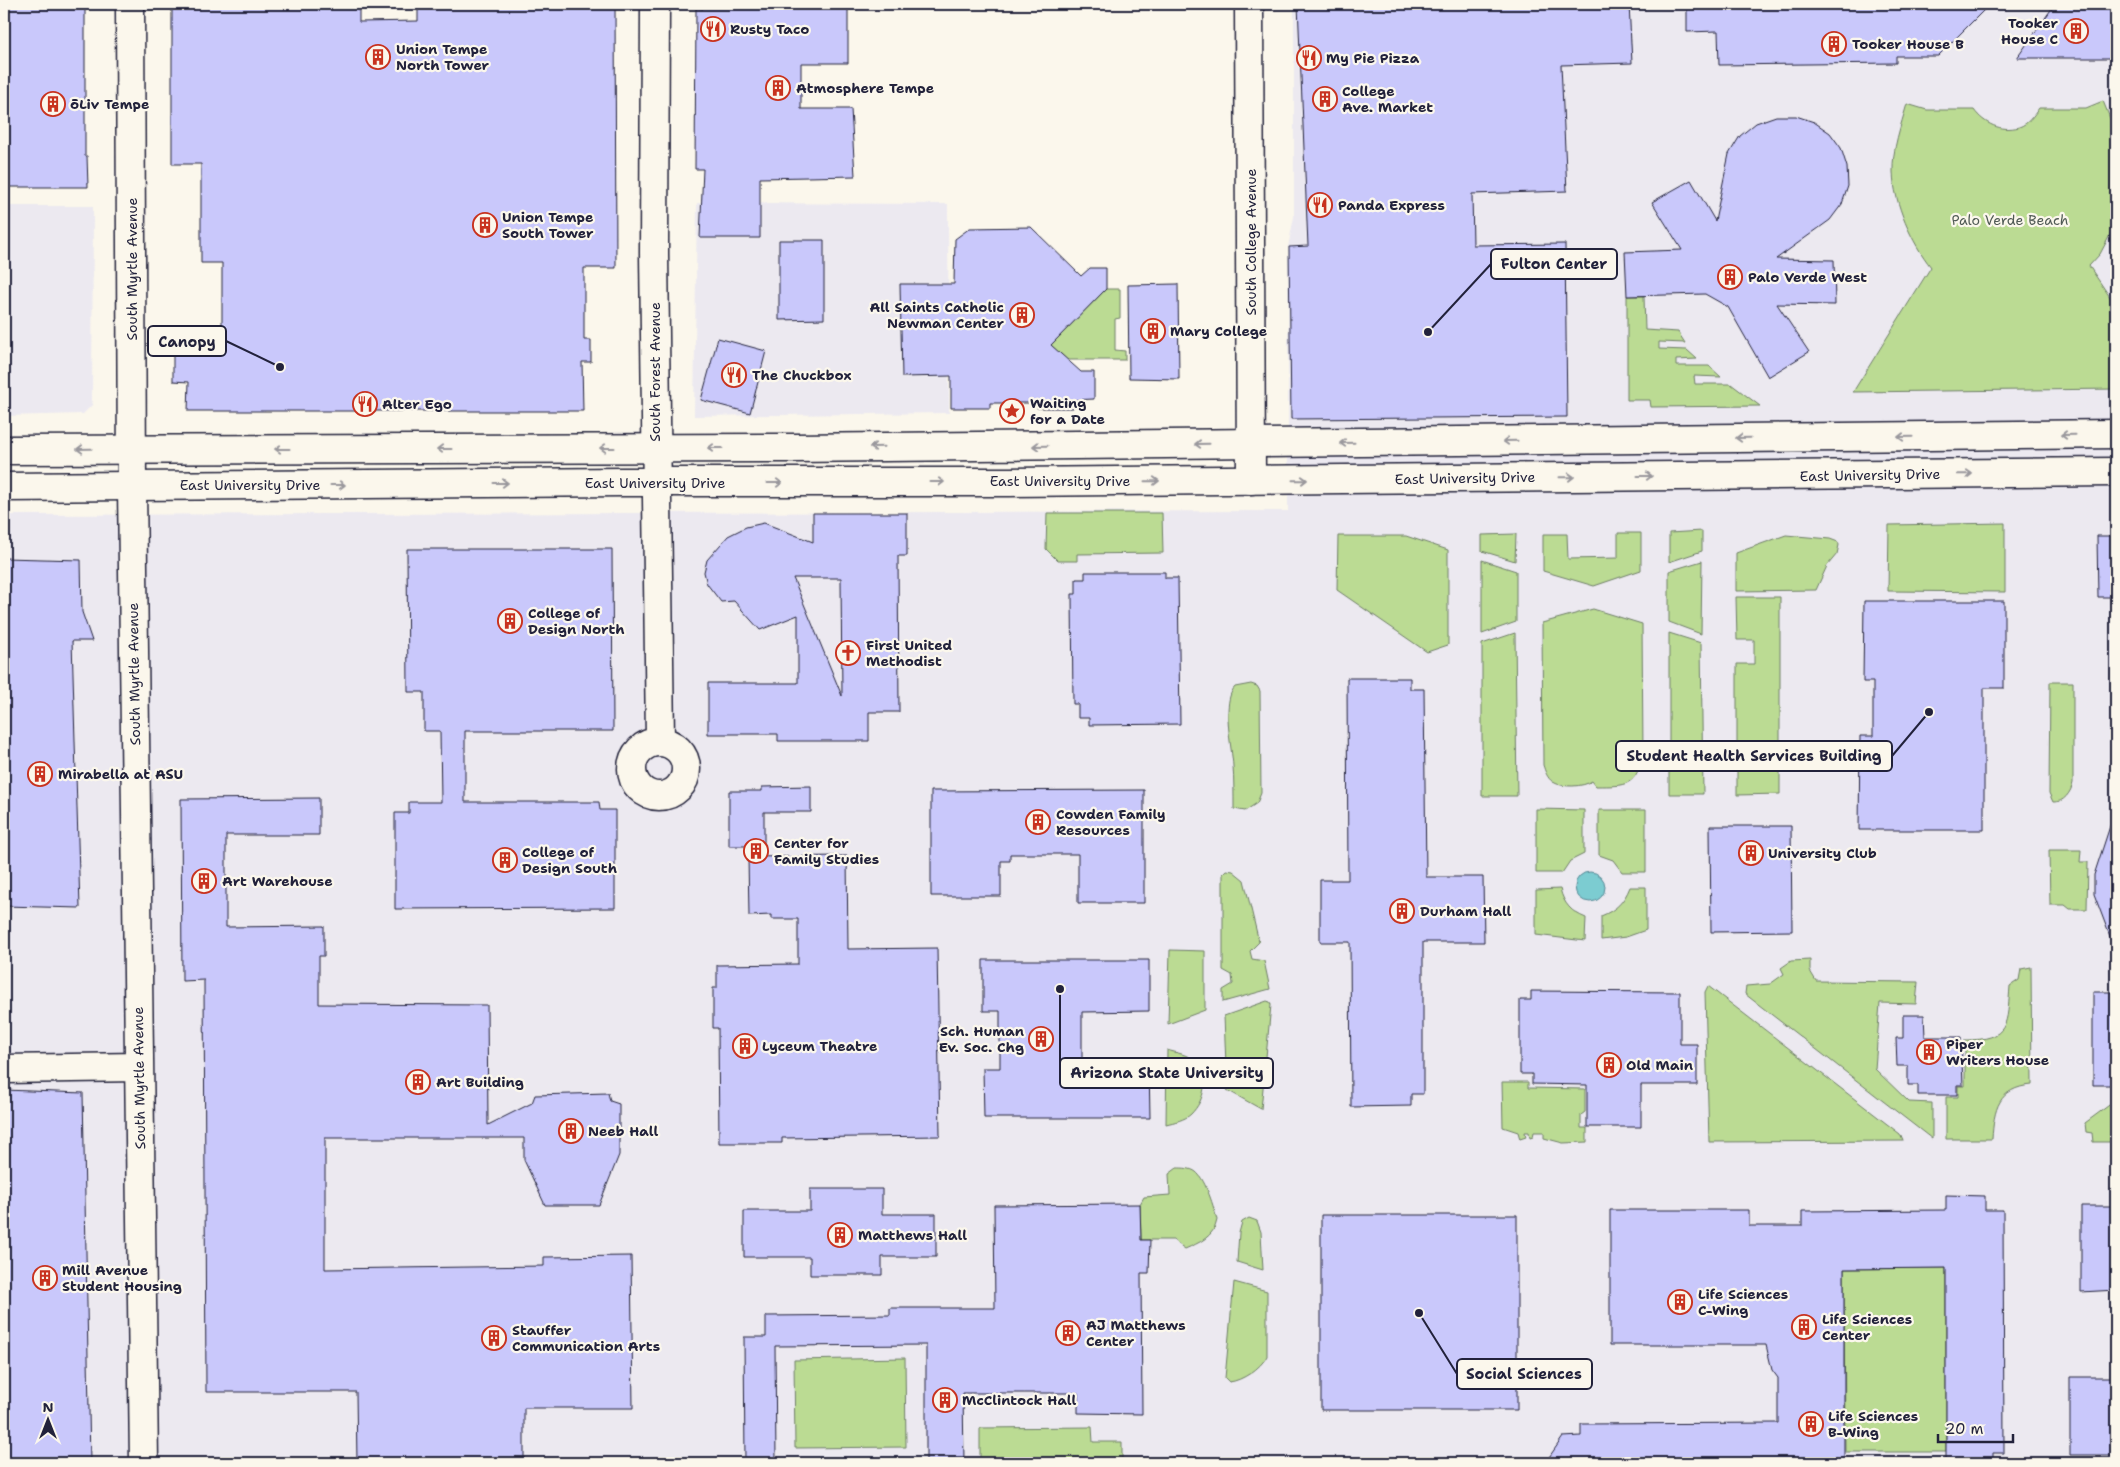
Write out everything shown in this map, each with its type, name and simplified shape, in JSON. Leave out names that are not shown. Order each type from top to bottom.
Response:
[{"type":"main road","name":"South Myrtle Avenue","points":[[130,4],[132,487],[144,1463]]},
{"type":"main road","name":"South Forest Avenue","points":[[655,4],[656,483],[660,741]]},
{"type":"main road","name":"South College Avenue","points":[[1250,4],[1251,480]]},
{"type":"main road","points":[[4,450],[1251,444],[2116,434]]},
{"type":"main road","points":[[1594,440],[1596,476]]},
{"type":"main road","name":"East University Drive","points":[[4,487],[1251,480],[2116,472]]},
{"type":"main road","points":[[4,1069],[139,1067]]},
{"type":"shaded area","points":[[1294,4],[2116,4],[2116,1463],[4,1463],[4,515],[1288,511],[1288,247],[1294,217]]},
{"type":"shaded area","points":[[697,203],[948,204],[949,413],[694,416]]},
{"type":"shaded area","points":[[4,206],[93,206],[92,405],[83,414],[4,416]]},
{"type":"green space","name":"Palo Verde Beach","points":[[2103,101],[2116,133],[2116,217],[2109,237],[2100,254],[2089,266],[2116,306],[2116,389],[1853,392],[1931,267],[1917,247],[1905,222],[1894,184],[1894,155],[1907,104],[1927,110],[1974,110],[1994,126],[2012,128],[2025,124],[2039,108],[2086,108]]},
{"type":"green space","points":[[1106,289],[1120,289],[1120,318],[1115,319],[1115,350],[1125,351],[1125,360],[1066,360],[1051,345]]},
{"type":"green space","points":[[1627,296],[1644,296],[1645,330],[1678,332],[1685,343],[1659,342],[1659,349],[1687,350],[1697,359],[1676,360],[1676,366],[1709,366],[1721,377],[1694,376],[1695,384],[1731,384],[1760,406],[1651,407],[1650,400],[1627,400]]},
{"type":"green space","points":[[1047,513],[1162,513],[1163,553],[1077,554],[1077,561],[1058,561],[1046,549]]},
{"type":"green space","points":[[2005,523],[2005,592],[1888,591],[1889,525]]},
{"type":"green space","points":[[1702,531],[1702,551],[1669,562],[1669,533]]},
{"type":"green space","points":[[1618,533],[1641,533],[1641,570],[1594,586],[1543,571],[1543,534],[1567,534],[1568,559],[1618,558]]},
{"type":"green space","points":[[1516,534],[1515,561],[1482,551],[1482,535]]},
{"type":"green space","points":[[1786,535],[1830,539],[1838,542],[1837,554],[1827,566],[1816,590],[1736,591],[1736,553]]},
{"type":"green space","points":[[1338,536],[1406,536],[1448,550],[1448,645],[1427,652],[1337,590]]},
{"type":"green space","points":[[1482,560],[1516,571],[1516,622],[1482,634]]},
{"type":"green space","points":[[1702,561],[1701,634],[1669,622],[1669,571]]},
{"type":"green space","points":[[1736,597],[1780,597],[1780,794],[1737,795],[1737,664],[1754,664],[1754,640],[1737,640]]},
{"type":"green space","points":[[1593,609],[1642,624],[1643,754],[1633,779],[1622,785],[1596,786],[1592,781],[1579,786],[1567,786],[1553,782],[1546,774],[1543,765],[1542,623]]},
{"type":"green space","points":[[1515,633],[1517,796],[1482,796],[1482,644]]},
{"type":"green space","points":[[1669,633],[1701,643],[1703,794],[1669,794]]},
{"type":"green space","points":[[2050,682],[2073,682],[2073,783],[2071,790],[2064,799],[2057,802],[2053,802],[2049,793]]},
{"type":"green space","points":[[1251,684],[1257,686],[1260,691],[1261,793],[1257,803],[1245,811],[1234,809],[1233,766],[1228,713],[1231,694],[1235,687]]},
{"type":"green space","points":[[1536,809],[1584,810],[1584,854],[1570,861],[1562,873],[1536,873]]},
{"type":"green space","points":[[1599,810],[1646,810],[1646,872],[1622,872],[1613,860],[1599,855]]},
{"type":"green space","points":[[2049,850],[2081,850],[2080,862],[2088,862],[2087,909],[2070,909],[2065,905],[2050,905]]},
{"type":"green space","points":[[1227,870],[1233,871],[1244,880],[1259,942],[1250,951],[1252,959],[1264,961],[1270,989],[1223,1002],[1223,990],[1233,984],[1232,975],[1223,970],[1223,874]]},
{"type":"green space","points":[[1630,887],[1646,887],[1646,930],[1626,937],[1601,940],[1601,916],[1619,905]]},
{"type":"green space","points":[[1560,889],[1569,907],[1586,918],[1585,941],[1536,935],[1536,890]]},
{"type":"green space","points":[[1170,950],[1205,951],[1205,1010],[1168,1024]]},
{"type":"green space","points":[[1810,960],[1810,971],[1816,981],[1918,982],[1916,1004],[1880,1003],[1875,1069],[1909,1102],[1932,1103],[1932,1139],[1745,994],[1746,986],[1770,984],[1784,974],[1781,968],[1791,961]]},
{"type":"green space","points":[[2031,967],[2032,1085],[2012,1090],[2005,1095],[1994,1118],[1992,1139],[1946,1139],[1946,1097],[1958,1097],[1958,1086],[1965,1086],[1965,1040],[1991,1037],[1998,1033],[2006,1020],[2010,986],[2019,980],[2021,969]]},
{"type":"green space","points":[[1708,986],[1900,1134],[1903,1141],[1709,1142],[1705,992]]},
{"type":"green space","points":[[1267,1001],[1271,1005],[1261,1109],[1227,1090],[1224,1016]]},
{"type":"green space","points":[[1167,1050],[1186,1055],[1192,1059],[1203,1074],[1204,1088],[1200,1102],[1189,1116],[1166,1124]]},
{"type":"green space","points":[[1502,1082],[1528,1082],[1528,1088],[1585,1089],[1585,1112],[1581,1115],[1581,1128],[1587,1128],[1587,1142],[1563,1143],[1544,1138],[1544,1132],[1534,1132],[1533,1137],[1530,1138],[1529,1132],[1525,1132],[1526,1137],[1520,1139],[1518,1132],[1503,1127]]},
{"type":"green space","points":[[2116,1100],[2116,1142],[2093,1142],[2092,1133],[2086,1132],[2085,1123]]},
{"type":"green space","points":[[1177,1168],[1187,1168],[1200,1176],[1209,1194],[1217,1220],[1213,1231],[1209,1235],[1200,1242],[1185,1249],[1173,1240],[1141,1240],[1140,1204],[1144,1197],[1170,1195],[1169,1174]]},
{"type":"green space","points":[[1249,1218],[1257,1221],[1261,1232],[1263,1270],[1237,1262],[1239,1233],[1242,1222]]},
{"type":"green space","points":[[1946,1268],[1946,1452],[1845,1452],[1844,1269]]},
{"type":"green space","points":[[1234,1282],[1267,1291],[1267,1356],[1251,1373],[1229,1382],[1225,1378]]},
{"type":"green space","points":[[905,1358],[906,1447],[795,1448],[794,1360]]},
{"type":"green space","points":[[1092,1427],[1093,1442],[1122,1442],[1122,1459],[1201,1460],[1210,1461],[1210,1463],[980,1463],[980,1428]]},
{"type":"water","points":[[1590,872],[1596,873],[1604,881],[1604,893],[1596,901],[1590,902],[1584,901],[1576,893],[1575,887],[1576,881],[1584,873]]},
{"type":"building","name":"ōLiv Tempe","points":[[4,4],[85,4],[85,156],[87,156],[88,187],[4,187]]},
{"type":"building","points":[[172,4],[359,4],[359,22],[418,21],[418,4],[615,4],[616,268],[584,268],[584,340],[591,340],[591,362],[582,362],[583,411],[188,411],[189,382],[173,381],[173,352],[187,352],[187,339],[222,339],[222,263],[201,263],[201,164],[172,164]]},
{"type":"building","name":"Atmosphere Tempe","points":[[703,4],[848,4],[848,63],[801,63],[801,109],[851,109],[855,176],[760,178],[760,238],[700,238],[703,169],[695,169],[696,8],[703,9]]},
{"type":"building","points":[[1298,4],[1629,4],[1632,63],[1561,65],[1567,191],[1472,194],[1473,245],[1565,244],[1567,417],[1291,419],[1289,247],[1308,246]]},
{"type":"building","name":"Tooker House B","points":[[1687,4],[1990,4],[1938,56],[1896,56],[1896,63],[1719,65],[1718,31],[1687,32]]},
{"type":"building","name":"Tooker House C","points":[[2055,4],[2116,4],[2116,58],[2017,58]]},
{"type":"building","points":[[1776,116],[1796,116],[1814,122],[1830,133],[1841,148],[1847,167],[1848,186],[1842,204],[1830,220],[1776,259],[1834,260],[1835,305],[1777,304],[1809,352],[1768,377],[1728,307],[1705,294],[1627,296],[1625,252],[1682,250],[1652,202],[1691,180],[1715,221],[1729,154],[1740,136],[1756,123]]},
{"type":"building","name":"All Saints Catholic Newman Center","points":[[1031,227],[1081,276],[1090,268],[1106,268],[1106,289],[1051,345],[1081,372],[1094,372],[1094,399],[1073,400],[1073,408],[1037,408],[1037,403],[990,403],[990,408],[951,408],[951,376],[902,377],[900,284],[954,284],[955,239],[970,228]]},
{"type":"building","points":[[779,240],[824,240],[824,319],[779,320]]},
{"type":"building","name":"Mary College","points":[[1178,284],[1179,379],[1129,378],[1128,285]]},
{"type":"building","name":"The Chuckbox","points":[[718,338],[766,351],[750,413],[701,400]]},
{"type":"building","name":"First United Methodist","points":[[813,513],[907,513],[907,556],[898,556],[899,712],[869,712],[869,741],[778,741],[778,734],[708,734],[708,683],[798,683],[798,615],[760,630],[734,601],[721,602],[707,584],[704,572],[707,560],[728,536],[746,527],[764,523],[813,542]],"holes":[[[793,578],[841,578],[842,696]]]},
{"type":"building","points":[[2097,536],[2116,536],[2116,597],[2098,597]]},
{"type":"building","points":[[407,549],[612,549],[613,731],[465,731],[465,802],[599,802],[600,810],[615,810],[615,908],[395,909],[395,813],[409,813],[409,802],[441,802],[440,731],[424,731],[424,692],[408,692]]},
{"type":"building","name":"Mirabella at ASU","points":[[4,558],[81,560],[82,612],[92,641],[72,641],[80,908],[4,906]]},
{"type":"building","points":[[1085,572],[1165,572],[1165,578],[1178,578],[1180,724],[1089,725],[1089,718],[1078,718],[1078,704],[1073,704],[1072,594],[1076,594],[1076,579],[1085,579]]},
{"type":"building","points":[[1864,601],[2004,601],[2004,688],[1984,688],[1984,830],[1859,830],[1860,736],[1873,736],[1873,682],[1863,682]]},
{"type":"building","name":"Durham Hall","points":[[1347,678],[1410,678],[1410,689],[1424,689],[1426,877],[1483,877],[1484,942],[1423,942],[1423,1094],[1411,1094],[1411,1106],[1351,1107],[1350,942],[1320,942],[1320,880],[1348,880]]},
{"type":"building","points":[[811,786],[811,812],[764,812],[764,846],[729,846],[729,791],[762,791],[762,787]]},
{"type":"building","name":"Cowden Family Resources","points":[[1144,790],[1144,903],[1078,903],[1078,854],[1010,854],[1010,861],[1001,861],[1001,896],[931,896],[931,791]]},
{"type":"building","points":[[319,798],[319,835],[226,835],[226,927],[324,926],[324,956],[319,956],[319,1004],[487,1005],[488,1125],[532,1103],[535,1095],[608,1093],[610,1101],[619,1104],[619,1155],[599,1205],[545,1205],[524,1160],[524,1138],[325,1138],[325,1269],[544,1266],[544,1257],[631,1256],[633,1408],[524,1408],[524,1463],[357,1463],[356,1392],[206,1392],[204,980],[182,981],[181,799]]},
{"type":"building","points":[[2112,820],[2116,820],[2116,947],[2114,947],[2094,894],[2094,875]]},
{"type":"building","name":"University Club","points":[[1710,826],[1791,826],[1792,931],[1711,932]]},
{"type":"building","points":[[847,856],[848,949],[937,948],[940,1136],[782,1138],[782,1143],[719,1143],[718,1028],[713,1028],[713,988],[717,988],[717,965],[798,964],[798,919],[771,919],[771,915],[749,916],[748,857]]},
{"type":"building","name":"Sch. Human Ev. Soc. Chg","points":[[983,960],[1149,960],[1149,1011],[1082,1012],[1082,1067],[1149,1066],[1150,1118],[984,1118],[983,1068],[1000,1068],[1000,1011],[983,1011]]},
{"type":"building","name":"Old Main","points":[[1531,991],[1680,992],[1680,1044],[1697,1044],[1697,1085],[1641,1085],[1641,1127],[1587,1127],[1587,1085],[1532,1084],[1532,1074],[1520,1074],[1520,1000],[1531,1000]]},
{"type":"building","points":[[2093,992],[2116,992],[2116,1085],[2093,1085]]},
{"type":"building","name":"Piper Writers House","points":[[1903,1015],[1924,1015],[1925,1037],[1961,1037],[1963,1085],[1957,1085],[1957,1095],[1918,1095],[1918,1085],[1908,1085],[1908,1066],[1897,1066],[1896,1038],[1903,1038]]},
{"type":"building","name":"Mill Avenue Student Housing","points":[[4,1090],[83,1093],[90,1463],[4,1463]]},
{"type":"building","name":"Matthews Hall","points":[[810,1189],[882,1189],[882,1214],[936,1214],[936,1257],[882,1257],[882,1275],[810,1275],[810,1257],[744,1257],[744,1211],[810,1211]]},
{"type":"building","points":[[1946,1195],[1985,1196],[1985,1210],[2003,1210],[2004,1453],[1993,1453],[1993,1463],[1946,1463],[1946,1268],[1844,1269],[1844,1463],[1545,1463],[1563,1437],[1581,1436],[1581,1424],[1778,1423],[1778,1378],[1772,1370],[1766,1345],[1610,1345],[1610,1210],[1749,1210],[1749,1226],[1802,1226],[1802,1211],[1946,1210]]},
{"type":"building","name":"AJ Matthews Center","points":[[1140,1204],[1141,1240],[1150,1240],[1149,1273],[1141,1273],[1142,1414],[1078,1413],[1078,1393],[963,1393],[964,1463],[926,1463],[926,1345],[775,1346],[776,1463],[745,1463],[744,1337],[766,1337],[766,1316],[890,1315],[890,1308],[995,1308],[994,1205]]},
{"type":"building","points":[[2081,1206],[2116,1206],[2116,1290],[2081,1292]]},
{"type":"building","points":[[1321,1215],[1517,1215],[1517,1410],[1321,1410]]},
{"type":"building","points":[[2070,1377],[2116,1377],[2116,1455],[2070,1455]]},
{"type":"place","name":"Rusty Taco","points":[[713,29]]},
{"type":"place","name":"Tooker House C","points":[[2076,31]]},
{"type":"place","name":"Tooker House B","points":[[1834,44]]},
{"type":"place","name":"Union Tempe North Tower","points":[[378,57]]},
{"type":"place","name":"My Pie Pizza","points":[[1309,58]]},
{"type":"place","name":"Atmosphere Tempe","points":[[778,88]]},
{"type":"place","name":"College Ave. Market","points":[[1325,99]]},
{"type":"place","name":"ōLiv Tempe","points":[[53,104]]},
{"type":"place","name":"Panda Express","points":[[1320,205]]},
{"type":"place","name":"Union Tempe South Tower","points":[[485,225]]},
{"type":"place","name":"Palo Verde West","points":[[1730,277]]},
{"type":"place","name":"All Saints Catholic Newman Center","points":[[1022,315]]},
{"type":"place","name":"Mary College","points":[[1153,331]]},
{"type":"place","name":"Fulton Center","points":[[1428,332]]},
{"type":"place","name":"Canopy","points":[[280,367]]},
{"type":"place","name":"The Chuckbox","points":[[734,375]]},
{"type":"place","name":"Alter Ego","points":[[365,404]]},
{"type":"place","name":"Waiting for a Date","points":[[1012,411]]},
{"type":"place","name":"College of Design North","points":[[510,621]]},
{"type":"place","name":"First United Methodist","points":[[848,653]]},
{"type":"place","name":"Student Health Services Building","points":[[1929,712]]},
{"type":"place","name":"Mirabella at ASU","points":[[40,774]]},
{"type":"place","name":"Cowden Family Resources","points":[[1038,822]]},
{"type":"place","name":"Center for Family Studies","points":[[756,851]]},
{"type":"place","name":"University Club","points":[[1751,853]]},
{"type":"place","name":"College of Design South","points":[[505,860]]},
{"type":"place","name":"Art Warehouse","points":[[204,881]]},
{"type":"place","name":"Durham Hall","points":[[1402,911]]},
{"type":"place","name":"Arizona State University","points":[[1060,989]]},
{"type":"place","name":"Sch. Human Ev. Soc. Chg","points":[[1041,1039]]},
{"type":"place","name":"Lyceum Theatre","points":[[745,1046]]},
{"type":"place","name":"Piper Writers House","points":[[1929,1052]]},
{"type":"place","name":"Old Main","points":[[1609,1065]]},
{"type":"place","name":"Art Building","points":[[418,1082]]},
{"type":"place","name":"Neeb Hall","points":[[571,1131]]},
{"type":"place","name":"Matthews Hall","points":[[840,1235]]},
{"type":"place","name":"Mill Avenue Student Housing","points":[[45,1278]]},
{"type":"place","name":"Life Sciences C-Wing","points":[[1680,1302]]},
{"type":"place","name":"Social Sciences","points":[[1419,1313]]},
{"type":"place","name":"Life Sciences Center","points":[[1804,1327]]},
{"type":"place","name":"AJ Matthews Center","points":[[1068,1333]]},
{"type":"place","name":"Stauffer Communication Arts","points":[[494,1338]]},
{"type":"place","name":"McClintock Hall","points":[[945,1400]]},
{"type":"place","name":"Life Sciences B-Wing","points":[[1811,1424]]}]
